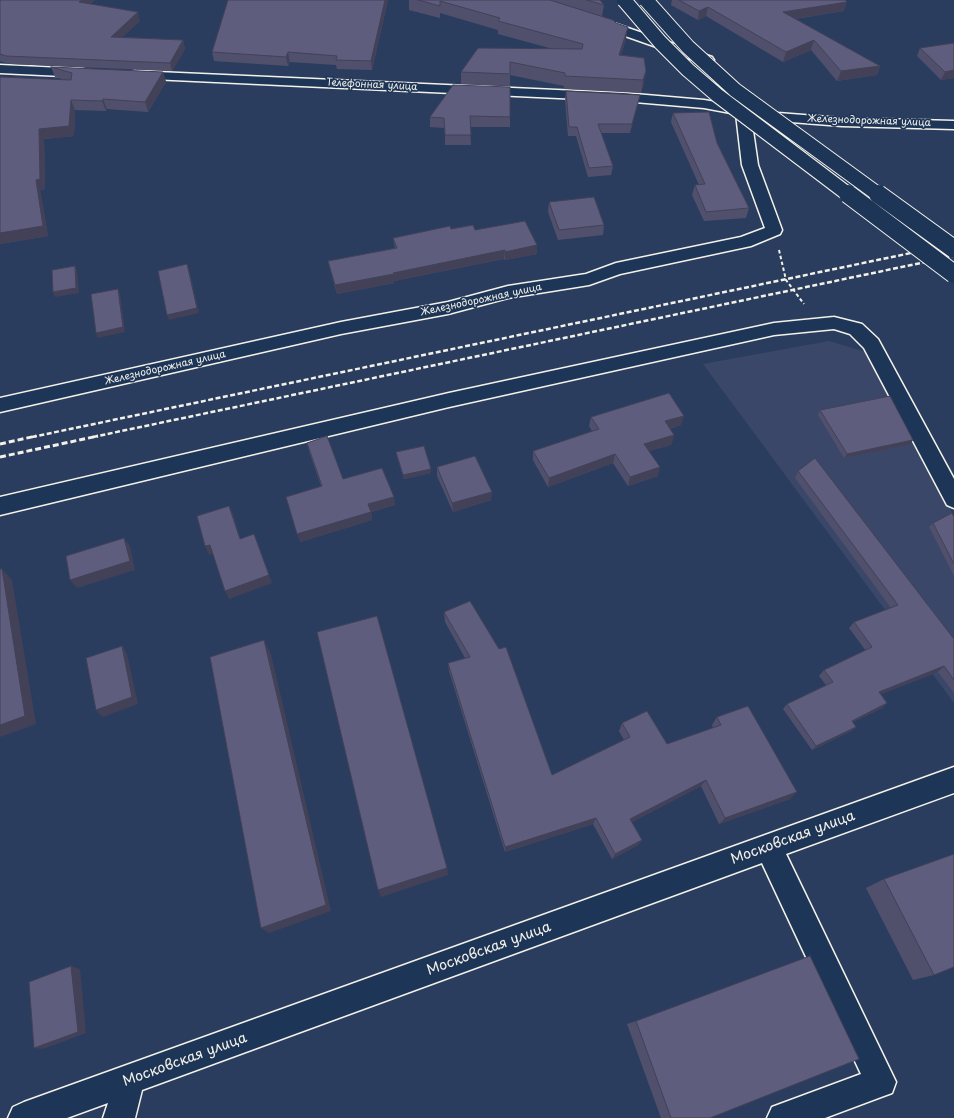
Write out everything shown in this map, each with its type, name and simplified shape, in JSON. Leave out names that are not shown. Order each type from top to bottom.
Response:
[{"type":"street","points":[[624,0],[660,42],[688,70],[717,95],[954,274]]},
{"type":"street","points":[[646,0],[697,56],[735,90],[954,249]]},
{"type":"street","points":[[651,0],[707,60],[778,117]]},
{"type":"street","points":[[587,18],[707,60]]},
{"type":"street","points":[[0,69],[96,73]]},
{"type":"street","name":"Телефонная улица","points":[[120,74],[623,96],[704,104],[744,111]]},
{"type":"street","points":[[744,111],[750,165],[774,230]]},
{"type":"street","name":"Железнодорожная улица","points":[[744,111],[778,117],[842,122],[954,125]]},
{"type":"street","name":"Железнодорожная улица","points":[[0,405],[341,328],[448,308],[508,292],[589,279],[616,269],[745,242],[774,230]]},
{"type":"street","points":[[0,506],[457,398],[774,329],[834,323],[856,329],[871,344],[954,499]]},
{"type":"street","name":"Московская улица","points":[[24,1118],[954,780]]},
{"type":"street","points":[[768,847],[881,1082],[783,1118]]},
{"type":"street","points":[[119,1118],[129,1081]]},
{"type":"path","points":[[774,230],[786,280],[807,309],[834,323]]},
{"type":"shaded area","points":[[829,341],[869,353],[954,516],[954,703],[703,364]]},
{"type":"building","points":[[0,0],[82,0],[79,2],[138,12],[111,37],[183,40],[170,63],[6,56],[0,54]]},
{"type":"building","points":[[228,0],[385,0],[371,61],[336,60],[337,56],[288,52],[286,57],[212,52]]},
{"type":"building","points":[[418,0],[550,0],[613,20],[616,23],[628,27],[619,55],[644,58],[646,71],[643,80],[565,76],[565,73],[510,62],[510,74],[461,72],[478,48],[582,49],[583,44],[498,21],[500,18],[440,1],[440,6]]},
{"type":"building","points":[[587,0],[600,0],[604,5]]},
{"type":"building","points":[[679,0],[845,0],[847,2],[783,12],[880,66],[841,71],[814,40],[786,52],[708,7],[699,11]]},
{"type":"building","points":[[954,43],[954,70],[945,72],[920,48]]},
{"type":"building","points":[[51,67],[163,72],[145,102],[103,99],[102,101],[71,100],[69,126],[39,129],[40,179],[36,180],[43,226],[0,233],[0,77],[71,80],[72,73]]},
{"type":"building","points":[[453,85],[510,87],[510,117],[470,116],[471,135],[445,135],[444,118],[430,117]]},
{"type":"building","points":[[566,91],[640,95],[632,124],[598,124],[613,166],[589,168],[577,127],[569,127]]},
{"type":"building","points":[[709,112],[717,143],[749,208],[706,212],[695,185],[705,184],[673,113]]},
{"type":"building","points":[[594,197],[604,225],[559,230],[549,202]]},
{"type":"building","points":[[525,221],[537,245],[505,252],[505,250],[335,285],[328,261],[397,248],[393,238],[450,226],[451,229],[473,225],[475,230]]},
{"type":"building","points":[[187,264],[197,308],[167,315],[158,271]]},
{"type":"building","points":[[75,266],[76,288],[53,292],[52,270]]},
{"type":"building","points":[[118,289],[123,327],[96,333],[91,294]]},
{"type":"building","points":[[669,393],[684,416],[665,421],[674,435],[644,444],[660,467],[630,477],[615,454],[549,478],[533,451],[599,429],[591,417]]},
{"type":"building","points":[[890,396],[913,440],[847,454],[820,410]]},
{"type":"building","points":[[327,436],[343,479],[382,468],[394,497],[368,504],[371,512],[297,534],[286,497],[322,486],[307,443]]},
{"type":"building","points":[[424,446],[431,469],[403,475],[396,452]]},
{"type":"building","points":[[475,456],[492,492],[452,503],[437,467]]},
{"type":"building","points":[[815,458],[954,639],[954,680],[944,666],[879,692],[887,703],[852,721],[856,727],[816,746],[787,704],[833,682],[824,670],[872,647],[854,622],[898,605],[798,471]]},
{"type":"building","points":[[229,506],[240,539],[254,534],[269,575],[225,591],[210,545],[205,546],[197,516]]},
{"type":"building","points":[[952,513],[954,517],[954,564],[933,523]]},
{"type":"building","points":[[124,538],[130,561],[70,580],[66,556]]},
{"type":"building","points":[[0,569],[2,569],[25,716],[0,725]]},
{"type":"building","points":[[470,601],[499,649],[506,647],[552,775],[630,737],[622,723],[647,711],[667,744],[721,725],[717,717],[748,706],[797,792],[725,818],[706,780],[630,819],[642,840],[615,854],[596,818],[505,847],[448,663],[470,657],[444,612]]},
{"type":"building","points":[[377,616],[447,868],[378,890],[317,632]]},
{"type":"building","points":[[264,640],[326,905],[261,928],[210,657]]},
{"type":"building","points":[[122,646],[132,697],[96,710],[86,658]]},
{"type":"building","points":[[954,854],[954,967],[934,975],[884,879]]},
{"type":"building","points":[[810,956],[859,1059],[710,1118],[671,1118],[636,1021]]},
{"type":"building","points":[[71,966],[78,1032],[34,1048],[29,982]]},
{"type":"tram line","points":[[631,0],[692,66],[724,94],[954,265]]},
{"type":"tram line","points":[[804,146],[954,257]]},
{"type":"railway","points":[[32,437],[954,244]]},
{"type":"railway","points":[[93,437],[954,256]]},
{"type":"railway","points":[[0,444],[36,436]]},
{"type":"railway","points":[[0,457],[98,436]]}]
